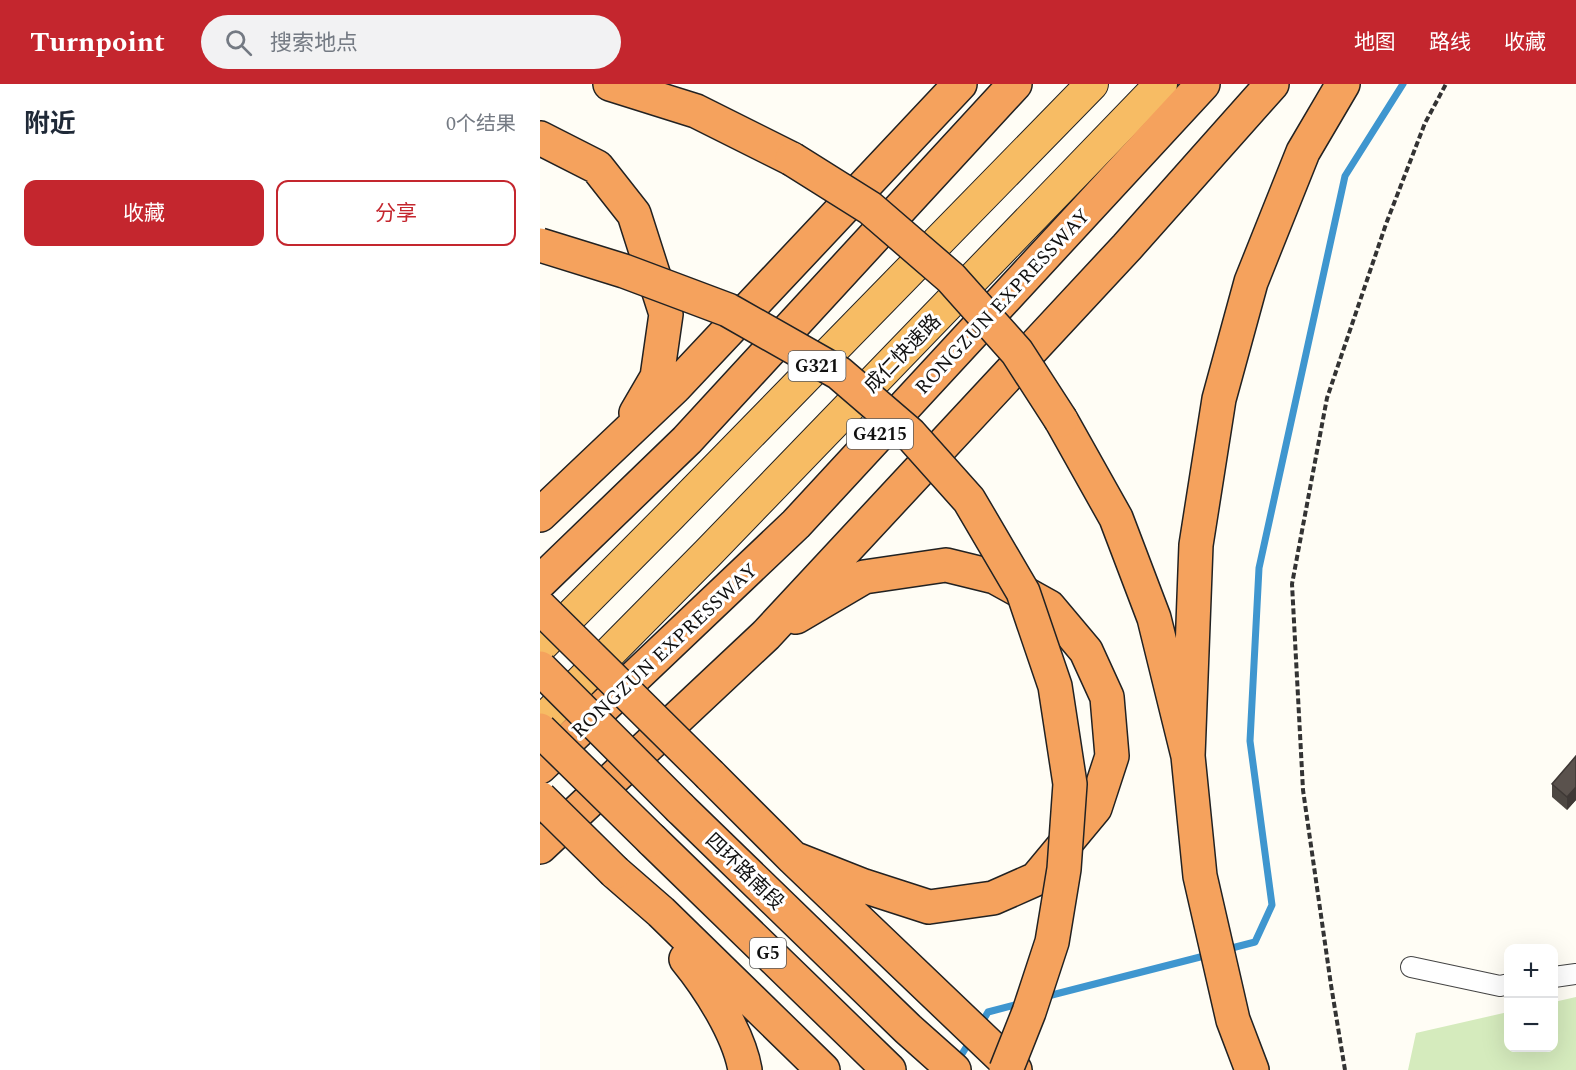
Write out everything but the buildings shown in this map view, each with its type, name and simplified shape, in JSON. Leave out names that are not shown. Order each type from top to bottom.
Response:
[{"type":"highway","points":[[610,84],[696,111],[792,159],[870,208],[951,278],[1017,352],[1061,420],[1116,518],[1154,618],[1188,756]]},
{"type":"highway","points":[[540,514],[675,387],[960,84]]},
{"type":"highway","points":[[540,582],[687,440],[1015,84]]},
{"type":"highway","name":"G321","points":[[540,647],[1092,84]]},
{"type":"highway","name":"成仁快速路","points":[[540,723],[708,554],[1161,84]]},
{"type":"highway","name":"RONGZUN EXPRESSWAY","points":[[540,767],[796,524],[1203,84]]},
{"type":"highway","points":[[540,847],[766,635],[1127,247],[1272,84]]},
{"type":"highway","points":[[1252,1070],[1233,1020],[1200,876],[1188,756],[1196,545],[1219,399],[1251,282],[1303,152],[1343,84]]},
{"type":"highway","points":[[540,138],[597,167],[634,214],[666,314],[657,378],[623,435]]},
{"type":"highway","points":[[540,245],[624,271],[728,310],[839,373],[910,434],[969,500],[1023,592],[1055,686],[1070,784],[1064,869],[1052,942],[1029,1012],[1006,1070]]},
{"type":"highway","points":[[766,635],[864,577],[946,565],[994,577],[1048,607],[1086,651],[1107,697],[1112,756],[1095,808],[1036,879],[993,898],[929,908],[793,858]]},
{"type":"highway","points":[[540,607],[793,858],[1015,1070]]},
{"type":"highway","name":"四环路南段","points":[[540,668],[680,808],[908,1029],[954,1070]]},
{"type":"highway","name":"G5","points":[[540,730],[887,1068]]},
{"type":"highway","points":[[540,798],[823,1070]]},
{"type":"highway","points":[[615,872],[706,984],[743,1057],[745,1070]]},
{"type":"street","points":[[1411,967],[1504,985]]},
{"type":"street","points":[[1558,976],[1576,974]]},
{"type":"path","points":[[1346,1070],[1331,985],[1303,790],[1292,584],[1327,398],[1386,224],[1425,123],[1446,84]]},
{"type":"green space","points":[[1576,997],[1576,1070],[1408,1070],[1416,1033],[1504,1013],[1504,1052],[1558,1052],[1558,1001]]},
{"type":"waterway","points":[[1224,950],[1255,942],[1272,905],[1250,741],[1259,568],[1345,176],[1403,84]]},
{"type":"waterway","points":[[1044,997],[1208,955]]},
{"type":"waterway","points":[[981,1024],[988,1012],[1022,1003]]},
{"type":"waterway","points":[[957,1062],[970,1041]]}]
